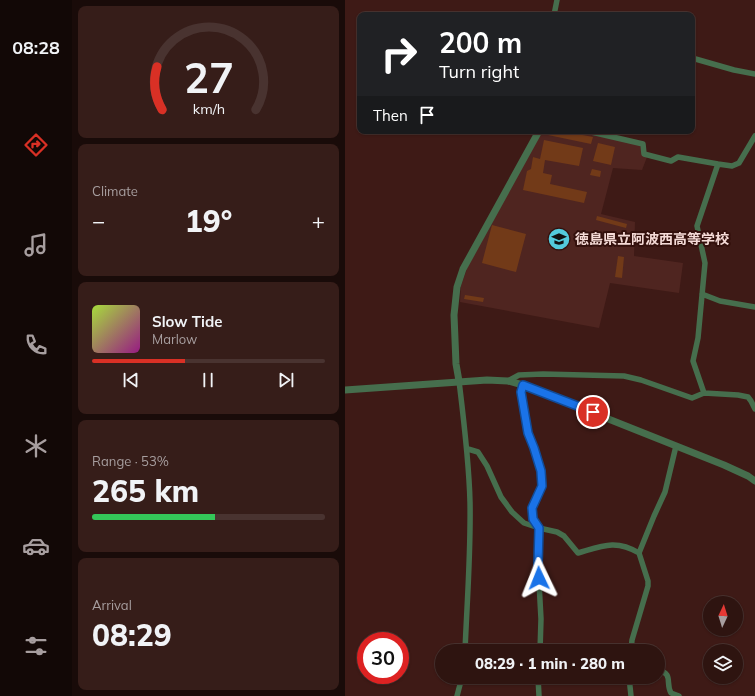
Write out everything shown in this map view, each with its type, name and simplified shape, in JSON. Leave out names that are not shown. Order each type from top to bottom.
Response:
[{"type":"street","points":[[554,12],[557,0]]},
{"type":"street","points":[[695,59],[734,70],[755,74]]},
{"type":"street","points":[[465,644],[470,540],[470,502],[468,449],[456,364],[454,315],[457,287],[463,269],[537,134]]},
{"type":"street","points":[[600,134],[643,144],[644,154],[671,160],[678,157],[732,166],[739,164],[755,136]]},
{"type":"street","points":[[704,393],[693,361],[698,338],[705,263],[697,226],[718,164]]},
{"type":"street","points":[[702,294],[719,301],[755,307]]},
{"type":"street","points":[[508,381],[519,375],[543,374],[624,376],[641,380],[692,398],[704,393],[748,397],[755,409]]},
{"type":"street","points":[[345,390],[459,381],[508,381],[523,385],[724,465],[748,476],[755,481]]},
{"type":"street","points":[[523,385],[521,392],[528,433],[541,471],[542,486],[532,508],[533,519],[539,528],[538,564],[541,619],[540,644]]},
{"type":"street","points":[[632,644],[649,586],[639,553],[665,492],[676,446]]},
{"type":"street","points":[[468,449],[478,452],[487,466],[501,497],[524,523],[557,532],[564,536],[578,553],[603,545],[621,545],[639,553]]},
{"type":"street","points":[[665,673],[668,676],[669,689],[671,693],[679,696]]},
{"type":"street","points":[[457,696],[460,684]]},
{"type":"street","points":[[538,684],[539,696]]},
{"type":"street","points":[[630,684],[631,696]]},
{"type":"shaded area","name":"徳島県立阿波西高等学校","points":[[540,134],[592,134],[641,145],[647,157],[642,170],[613,168],[601,214],[635,222],[634,256],[683,263],[679,293],[610,283],[599,328],[460,302],[461,286],[468,266]]},
{"type":"building","points":[[578,134],[593,137],[591,144],[548,135]]},
{"type":"building","points":[[544,140],[583,148],[579,166],[545,160],[543,173],[552,175],[550,184],[587,192],[584,203],[523,190],[527,171],[531,169],[533,157],[540,159]]},
{"type":"building","points":[[598,143],[615,147],[611,165],[593,161]]},
{"type":"building","points":[[592,169],[601,171],[600,177],[590,175]]},
{"type":"building","points":[[597,216],[627,224],[626,228],[596,220]]},
{"type":"building","points":[[492,225],[526,234],[516,272],[482,263]]},
{"type":"building","points":[[627,234],[634,234],[633,245],[626,244]]},
{"type":"building","points":[[618,256],[624,257],[622,278],[615,277]]},
{"type":"building","points":[[465,295],[484,298],[483,302],[464,299]]},
{"type":"place","name":"徳島県立阿波西高等学校","points":[[559,239]]},
{"type":"route","points":[[539,578],[539,528],[533,519],[532,508],[542,486],[541,471],[528,433],[521,392],[523,385],[593,412]]}]
